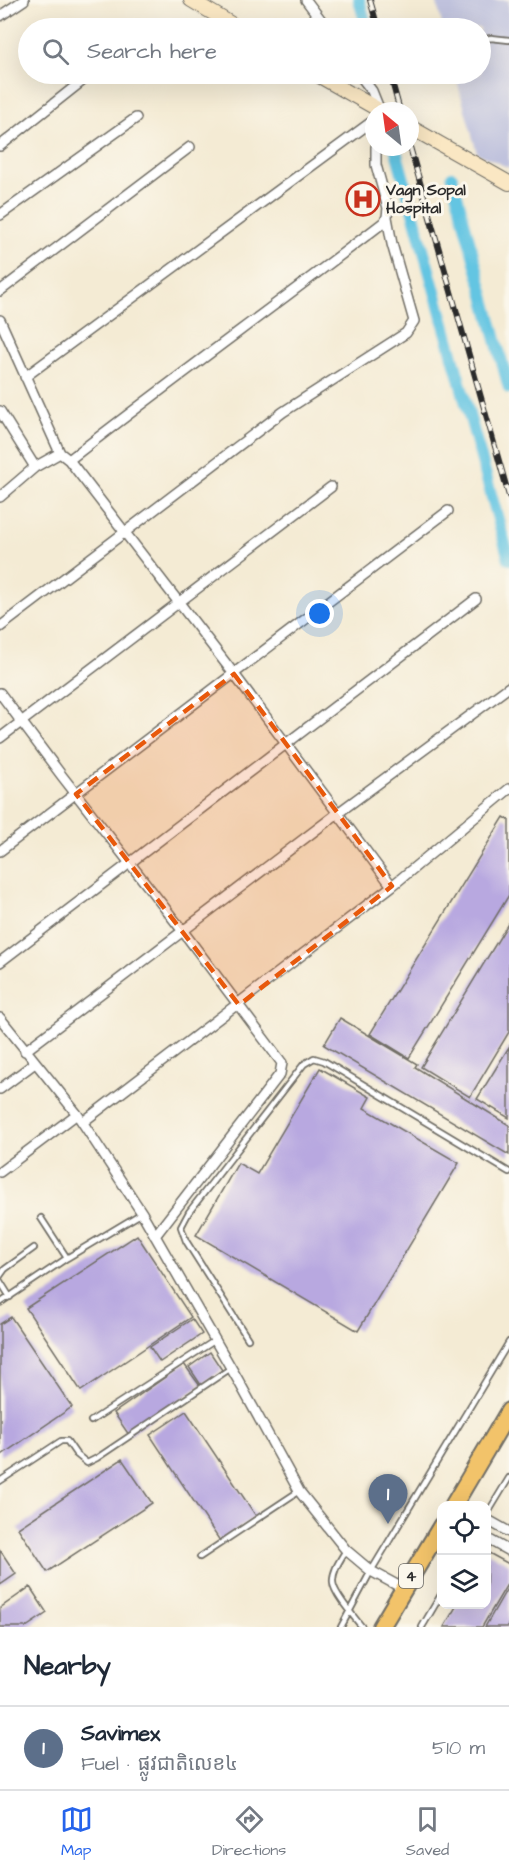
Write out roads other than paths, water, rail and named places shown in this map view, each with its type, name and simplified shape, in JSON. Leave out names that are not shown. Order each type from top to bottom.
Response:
[{"type":"highway","points":[[458,1501],[509,1411]]},
{"type":"highway","name":"4","points":[[381,1627],[437,1532]]},
{"type":"street","points":[[6,0],[13,9]]},
{"type":"street","points":[[0,16],[24,0]]},
{"type":"street","points":[[191,0],[221,18]]},
{"type":"street","points":[[306,0],[320,18]]},
{"type":"street","points":[[0,146],[78,84]]},
{"type":"street","points":[[334,84],[365,102]]},
{"type":"street","points":[[367,84],[377,102]]},
{"type":"street","points":[[0,215],[136,118]]},
{"type":"street","points":[[25,378],[365,127]]},
{"type":"street","points":[[419,132],[509,183]]},
{"type":"street","points":[[0,291],[190,147]]},
{"type":"street","points":[[0,627],[283,412],[406,333],[414,321],[392,244],[387,218],[388,208],[376,165],[376,156]]},
{"type":"street","points":[[69,460],[387,218]]},
{"type":"street","points":[[0,320],[60,453],[69,460],[234,674],[392,886]]},
{"type":"street","points":[[0,411],[35,467]]},
{"type":"street","points":[[0,497],[35,467],[60,453]]},
{"type":"street","points":[[0,738],[331,487]]},
{"type":"street","points":[[0,851],[448,511]]},
{"type":"street","points":[[0,962],[476,599]]},
{"type":"street","points":[[25,1051],[182,930],[509,687]]},
{"type":"street","points":[[0,693],[282,1064],[282,1069],[155,1236]]},
{"type":"street","points":[[0,1172],[239,1005],[392,886],[509,789]]},
{"type":"street","points":[[0,1018],[80,1118],[142,1213],[299,1491],[346,1550],[371,1571],[404,1589]]},
{"type":"street","points":[[0,1089],[35,1064]]},
{"type":"street","points":[[491,1521],[509,1532]]},
{"type":"street","points":[[491,1541],[509,1551]]},
{"type":"lane","points":[[491,38],[509,40]]},
{"type":"lane","points":[[248,1339],[186,1241],[181,1227],[189,1212],[304,1064],[314,1058],[324,1061],[509,1172]]},
{"type":"lane","points":[[0,1303],[67,1258],[142,1213]]},
{"type":"lane","points":[[41,1218],[67,1258]]},
{"type":"lane","points":[[0,1276],[5,1269],[34,1248]]},
{"type":"lane","points":[[0,1281],[9,1297]]},
{"type":"lane","points":[[91,1421],[214,1341]]},
{"type":"lane","points":[[341,1627],[371,1571],[509,1342]]},
{"type":"lane","points":[[0,1481],[61,1441],[67,1441],[76,1454],[87,1462],[97,1458],[231,1368]]},
{"type":"lane","points":[[491,1509],[509,1478]]},
{"type":"lane","points":[[200,1557],[299,1491]]},
{"type":"lane","points":[[346,1550],[335,1572],[333,1582],[350,1612],[362,1627]]},
{"type":"lane","points":[[422,1627],[437,1600]]},
{"type":"waterway","points":[[359,0],[364,18]]},
{"type":"waterway","points":[[397,156],[509,559]]},
{"type":"waterway","points":[[452,177],[509,388]]},
{"type":"railway","points":[[370,0],[375,18]]},
{"type":"railway","points":[[393,84],[398,102]]},
{"type":"railway","points":[[413,156],[509,496]]},
{"type":"place","name":"Vagn Sopal Hospital","points":[[363,199]]},
{"type":"place","name":"Savimex","points":[[388,1524]]}]
